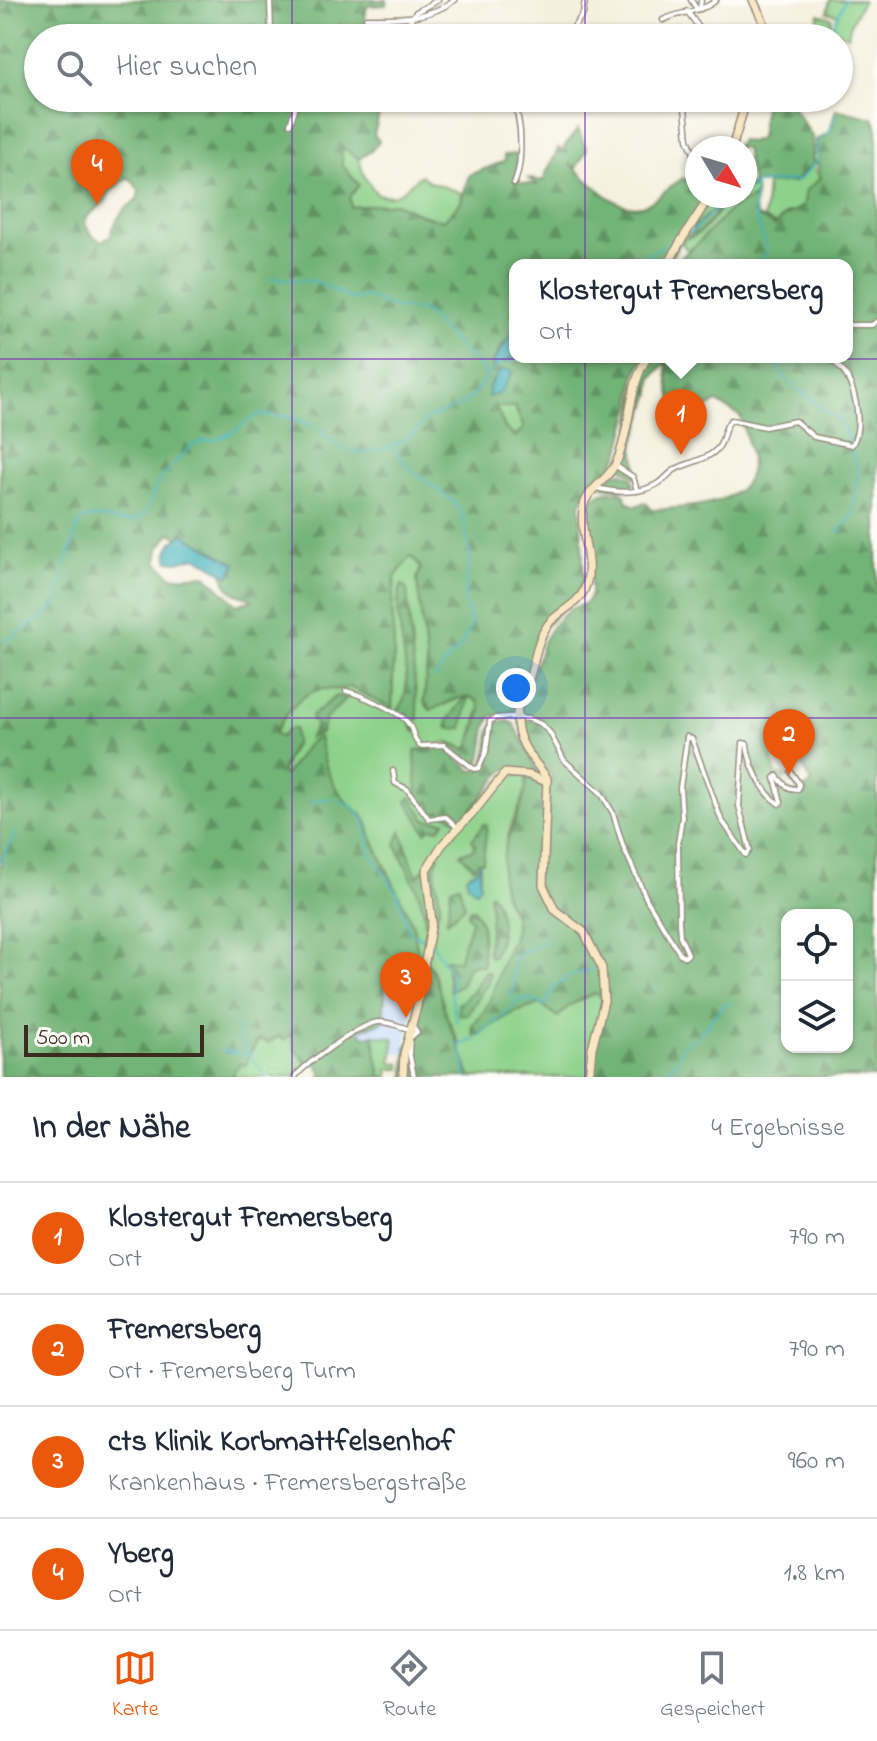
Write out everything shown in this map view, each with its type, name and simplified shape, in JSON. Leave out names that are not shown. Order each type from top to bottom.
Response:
[{"type":"main road","points":[[753,0],[763,24]]},
{"type":"main road","points":[[736,136],[743,112]]},
{"type":"main road","points":[[671,259],[702,208]]},
{"type":"main road","points":[[589,1077],[592,1048],[604,1001],[602,968],[584,932],[555,910],[543,885],[547,778],[526,752],[517,717],[540,638],[549,624],[577,600],[586,586],[587,557],[582,515],[585,500],[616,466],[628,428],[636,375],[644,363]]},
{"type":"main road","points":[[403,1077],[432,922],[426,870],[442,845],[505,773],[529,775],[547,782]]},
{"type":"street","points":[[270,0],[271,24]]},
{"type":"street","points":[[408,24],[411,18],[438,0]]},
{"type":"street","points":[[366,18],[411,18],[430,14],[455,0]]},
{"type":"street","points":[[576,24],[583,14],[585,0]]},
{"type":"street","points":[[691,0],[698,9]]},
{"type":"street","points":[[698,9],[701,0]]},
{"type":"street","points":[[663,20],[687,11],[708,8],[716,0]]},
{"type":"street","points":[[687,11],[696,24]]},
{"type":"street","points":[[290,124],[294,112]]},
{"type":"street","points":[[514,184],[519,159],[517,112]]},
{"type":"street","points":[[685,112],[688,136]]},
{"type":"street","points":[[853,325],[872,325],[877,321]]},
{"type":"street","points":[[596,488],[637,491],[658,483],[673,470],[716,450],[731,420],[765,427],[795,421],[814,437],[852,445],[856,437],[857,402],[846,374],[836,363]]},
{"type":"street","points":[[616,466],[633,477],[637,491]]},
{"type":"street","points":[[346,691],[400,716],[408,723],[420,746],[444,745],[474,769],[483,762],[490,721],[517,717],[541,724],[550,733],[564,760],[601,793],[613,813],[623,846],[647,900],[682,957],[688,954],[680,936],[678,844],[682,817],[680,788],[687,737],[692,739],[721,819],[746,855],[750,850],[739,806],[743,743],[747,744],[751,764],[775,803],[781,802],[777,776],[785,786],[800,787],[791,772]]},
{"type":"street","points":[[393,771],[395,783],[407,789],[429,819],[446,817],[458,828]]},
{"type":"street","points":[[295,1077],[305,1065],[369,1024],[383,1022],[410,1033],[409,1051],[414,1077]]},
{"type":"shaded area","points":[[397,966],[415,985],[415,1001],[404,1054],[392,1052],[394,1038],[366,1036],[356,1031],[383,1021],[386,979],[390,967]]},
{"type":"green space","points":[[0,0],[387,0],[386,5],[367,6],[364,24],[24,24],[24,112],[380,112],[374,135],[379,141],[371,151],[359,159],[342,147],[342,165],[359,185],[350,197],[351,207],[395,203],[429,218],[444,220],[461,202],[469,175],[505,161],[504,155],[517,154],[516,182],[538,185],[527,178],[543,181],[558,148],[566,152],[564,147],[578,129],[587,150],[576,168],[570,164],[606,195],[637,207],[657,199],[683,178],[685,208],[700,208],[670,259],[509,259],[509,338],[492,363],[509,360],[509,363],[641,363],[635,374],[631,407],[619,455],[600,482],[586,491],[580,504],[584,578],[580,590],[538,634],[529,673],[514,712],[492,716],[478,766],[472,766],[449,742],[466,749],[469,747],[481,711],[478,701],[460,698],[430,710],[424,702],[427,664],[417,579],[421,568],[411,556],[395,577],[392,709],[350,687],[310,693],[287,714],[275,733],[281,737],[288,729],[295,729],[295,746],[281,772],[284,775],[308,744],[319,737],[333,782],[367,822],[413,925],[418,953],[423,959],[415,1001],[415,985],[397,966],[390,967],[386,979],[383,1022],[356,1031],[366,1036],[373,1035],[381,1077],[320,1077],[322,1074],[314,1061],[308,1063],[296,1051],[291,1034],[284,1040],[279,1036],[268,1043],[259,1039],[246,1065],[240,1064],[232,1075],[236,1077],[0,1077]],"holes":[[[127,178],[139,191],[137,200],[120,215],[110,236],[101,241],[93,236],[85,224],[87,217],[104,203],[110,192]],[[496,407],[515,407],[524,428],[515,437],[505,428]],[[170,533],[179,537],[183,534],[236,564],[233,571],[223,574],[226,584],[236,593],[252,600],[237,605],[206,575],[172,577],[157,562],[159,548]]]},
{"type":"green space","points":[[830,0],[863,0],[851,24],[834,24],[838,15],[827,12]]},
{"type":"green space","points":[[819,14],[832,18],[830,24],[816,24]]},
{"type":"green space","points":[[763,112],[796,112],[812,136],[813,164],[794,182],[757,184],[757,139],[760,138]]},
{"type":"green space","points":[[835,112],[873,118],[877,126],[877,1077],[589,1077],[606,1000],[594,993],[570,1005],[558,1017],[540,1004],[513,1013],[474,1036],[472,1025],[491,998],[514,932],[515,919],[503,892],[502,869],[506,843],[524,796],[526,776],[546,786],[551,782],[551,775],[532,753],[521,726],[525,720],[532,721],[534,718],[520,713],[544,640],[555,623],[570,609],[586,603],[591,595],[591,550],[585,510],[594,499],[601,493],[616,492],[624,493],[627,502],[635,506],[646,503],[652,510],[694,506],[723,499],[745,484],[751,466],[741,417],[717,402],[708,408],[695,429],[675,406],[666,363],[853,363],[853,259],[678,259],[732,208],[755,208],[757,216],[775,226],[804,205],[805,191],[821,178],[816,160],[816,140],[830,131]],"holes":[[[772,758],[790,761],[798,758],[812,783],[805,788],[807,793],[803,795],[799,790],[792,794],[782,784],[785,776],[776,774]]]},
{"type":"green space","points":[[342,146],[359,159],[365,178],[377,194],[392,196],[402,192],[421,175],[430,182],[462,193],[461,202],[444,220],[438,221],[395,203],[351,207],[342,165]]},
{"type":"green space","points":[[813,164],[820,179],[805,191],[804,205],[785,214],[778,226],[764,219],[767,184],[795,182]]},
{"type":"green space","points":[[704,208],[717,208],[708,217],[691,229]]},
{"type":"green space","points":[[715,208],[721,208],[701,230],[686,238],[694,228]]},
{"type":"green space","points":[[732,208],[696,245],[687,250],[682,244],[686,238],[702,230],[721,209]]},
{"type":"green space","points":[[648,363],[665,363],[652,378],[651,393],[634,445],[638,476],[635,477],[621,466],[630,438],[637,383]]},
{"type":"green space","points":[[495,407],[515,407],[524,428],[514,437],[505,428]]},
{"type":"green space","points":[[622,472],[632,478],[634,485],[622,490],[602,486],[615,473]]},
{"type":"green space","points":[[411,556],[421,568],[417,579],[427,664],[424,702],[444,705],[462,696],[472,697],[481,705],[469,747],[466,749],[449,742],[415,751],[428,794],[439,808],[461,822],[506,775],[526,776],[524,793],[509,833],[503,869],[505,897],[514,916],[514,932],[488,1005],[472,1025],[474,1036],[513,1013],[540,1003],[558,1017],[570,1005],[594,993],[606,999],[589,1077],[470,1077],[433,970],[418,953],[413,925],[367,822],[333,783],[319,738],[304,749],[284,775],[281,772],[292,747],[275,733],[292,708],[309,693],[350,687],[392,709],[395,577]]},
{"type":"green space","points":[[402,585],[407,590],[418,719],[414,724],[423,734],[414,731],[407,714],[404,716],[397,712],[404,700],[406,685],[398,614]]},
{"type":"green space","points":[[336,696],[347,698],[326,718],[321,733],[309,738],[316,726],[311,718]]},
{"type":"green space","points":[[465,698],[468,700],[462,728],[450,729],[447,727],[448,720]]},
{"type":"green space","points":[[508,721],[514,724],[539,773],[536,776],[508,769],[501,773],[461,822],[440,811],[434,814],[430,802],[422,804],[417,798],[415,751],[445,747],[472,771],[481,769],[494,723]]},
{"type":"green space","points":[[411,797],[426,820],[445,821],[440,829],[431,828],[426,832],[407,801]]},
{"type":"green space","points":[[484,824],[487,825],[483,862],[478,862],[474,868],[460,854],[474,849],[472,840]]},
{"type":"green space","points":[[401,831],[417,877],[436,854],[439,856],[435,873],[440,906],[430,928],[396,845]]},
{"type":"green space","points":[[459,885],[465,906],[447,921],[451,888]]},
{"type":"green space","points":[[491,893],[497,904],[501,926],[493,957],[489,956],[488,951]]},
{"type":"green space","points":[[470,909],[474,909],[482,925],[483,966],[475,964],[468,967],[461,985],[450,991],[445,959],[459,960],[470,925],[467,915]]},
{"type":"green space","points":[[427,963],[470,1077],[405,1077],[406,1047],[419,1031],[417,1020]]},
{"type":"green space","points":[[486,971],[490,973],[488,982],[468,1014],[459,1015],[458,1004],[469,995]]},
{"type":"green space","points":[[292,1033],[303,1060],[308,1063],[295,1077],[232,1075],[259,1039]]},
{"type":"green space","points":[[373,1035],[394,1038],[392,1063],[401,1064],[401,1069],[388,1069],[389,1077],[381,1077]]},
{"type":"water","points":[[509,338],[509,360],[493,367]]},
{"type":"water","points":[[501,370],[513,371],[499,394],[488,397],[489,386]]},
{"type":"water","points":[[183,534],[236,564],[229,576],[196,557],[169,561],[169,548]]},
{"type":"water","points":[[480,864],[480,886],[476,891],[468,884],[466,876]]},
{"type":"waterway","points":[[834,24],[845,0]]},
{"type":"waterway","points":[[831,130],[836,114]]},
{"type":"waterway","points":[[757,184],[799,180],[816,162],[818,141],[830,131]]},
{"type":"waterway","points":[[689,233],[718,208]]},
{"type":"waterway","points":[[754,208],[767,250],[764,259]]},
{"type":"waterway","points":[[641,259],[679,237]]},
{"type":"waterway","points":[[272,278],[318,282],[351,299],[368,296],[388,306],[424,311],[486,373]]},
{"type":"waterway","points":[[318,429],[342,448],[362,452],[384,449],[412,435],[430,418],[464,403],[492,370],[502,363]]},
{"type":"waterway","points":[[777,363],[789,381],[828,413]]},
{"type":"waterway","points":[[831,414],[839,420],[850,443]]},
{"type":"waterway","points":[[172,466],[193,445],[233,432],[256,415],[287,416],[313,426]]},
{"type":"waterway","points":[[851,446],[858,471],[853,515]]},
{"type":"waterway","points":[[394,449],[409,468],[453,501],[463,515],[470,556],[464,598],[471,623],[460,646],[435,678]]},
{"type":"waterway","points":[[4,642],[50,612],[59,599],[64,569],[80,521],[95,517],[129,521],[143,515],[156,486],[169,470]]},
{"type":"waterway","points":[[838,532],[853,516]]},
{"type":"waterway","points":[[308,802],[336,798]]},
{"type":"waterway","points":[[342,801],[355,808],[365,821],[370,852],[398,894],[409,932],[425,940]]},
{"type":"waterway","points":[[1,862],[17,830]]},
{"type":"waterway","points":[[538,944],[544,939]]},
{"type":"waterway","points":[[432,943],[452,976],[452,1000],[457,1022]]},
{"type":"waterway","points":[[512,999],[515,960],[521,952],[537,945]]},
{"type":"waterway","points":[[479,1036],[515,1003],[525,999],[546,1005],[554,986],[596,968]]},
{"type":"waterway","points":[[662,1077],[677,1060],[682,1045],[698,1036],[723,1006],[730,1003]]},
{"type":"waterway","points":[[237,1025],[244,1046],[266,1077]]},
{"type":"waterway","points":[[463,1044],[476,1039]]},
{"type":"waterway","points":[[460,1042],[467,1077]]},
{"type":"waterway","points":[[221,1050],[251,1056]]},
{"type":"place","name":"Yberg","points":[[97,205]]},
{"type":"place","name":"Klostergut Fremersberg","points":[[681,455]]},
{"type":"place","name":"Fremersberg","points":[[789,775]]},
{"type":"place","name":"cts Klinik Korbmattfelsenhof","points":[[406,1018]]}]
